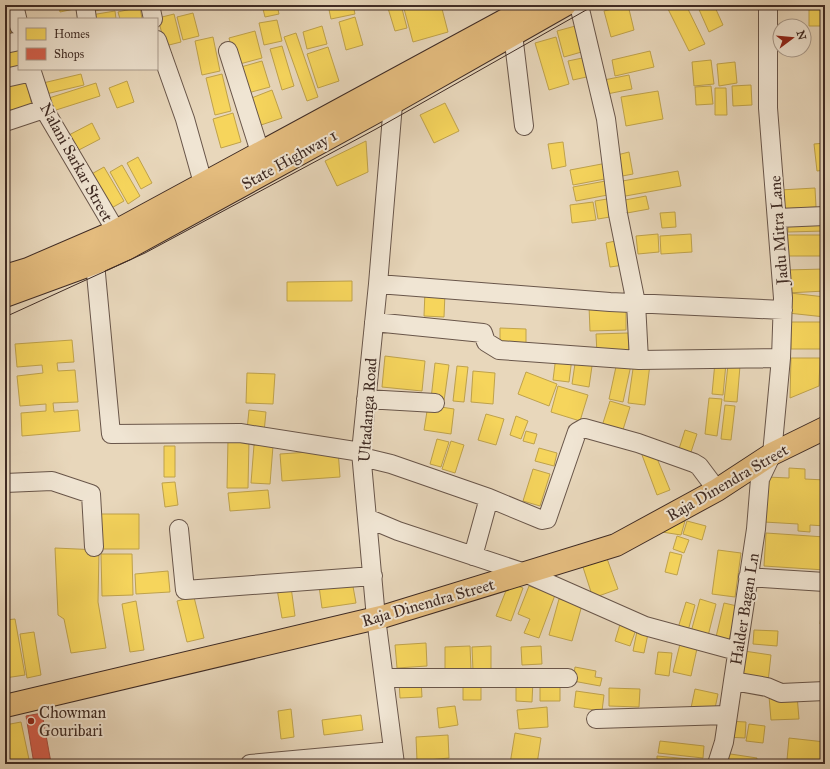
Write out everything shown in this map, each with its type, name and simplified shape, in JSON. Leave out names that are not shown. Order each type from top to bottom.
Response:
[{"type":"main road","points":[[5,276],[121,240],[203,183],[533,5]]},
{"type":"main road","name":"State Highway 1","points":[[5,296],[95,263],[121,240],[394,102],[565,5]]},
{"type":"main road","name":"Raja Dinendra Street","points":[[5,706],[376,618],[616,545],[717,490],[772,454],[825,428]]},
{"type":"street","points":[[14,5],[18,22]]},
{"type":"street","points":[[85,5],[86,18]]},
{"type":"street","points":[[150,5],[153,18]]},
{"type":"street","points":[[579,5],[606,119],[618,214],[636,303],[639,360]]},
{"type":"street","name":"Jadu Mitra Lane","points":[[768,5],[768,108],[778,218],[783,310],[781,358],[772,454]]},
{"type":"street","points":[[513,34],[524,126]]},
{"type":"street","points":[[5,44],[18,41]]},
{"type":"street","points":[[158,43],[185,119],[203,183]]},
{"type":"street","points":[[228,51],[260,152]]},
{"type":"street","points":[[5,78],[31,70]]},
{"type":"street","name":"Nalani Sarkar Street","points":[[31,70],[44,109],[121,240]]},
{"type":"street","name":"Ultadanga Road","points":[[393,80],[394,102],[361,454],[376,618],[394,757]]},
{"type":"street","points":[[5,122],[44,109]]},
{"type":"street","points":[[778,218],[825,216]]},
{"type":"street","points":[[95,263],[111,434],[240,433],[361,454],[489,498],[542,520],[547,519],[577,432],[584,428],[638,443],[694,462],[699,466],[717,490]]},
{"type":"street","points":[[378,284],[636,303],[783,310]]},
{"type":"street","points":[[374,322],[483,333],[486,342],[499,350],[639,360],[781,358]]},
{"type":"street","points":[[366,399],[435,403]]},
{"type":"street","name":"Halder Bagan Ln","points":[[717,764],[724,742],[756,529],[760,479],[772,454]]},
{"type":"street","points":[[5,483],[52,481],[89,492],[92,498],[94,547]]},
{"type":"street","points":[[474,556],[489,498]]},
{"type":"street","points":[[367,518],[398,532],[525,573],[645,626],[737,651]]},
{"type":"street","points":[[179,528],[185,590],[372,576]]},
{"type":"street","points":[[748,577],[825,582]]},
{"type":"street","points":[[384,678],[568,678]]},
{"type":"street","points":[[733,682],[767,686],[781,693],[825,691]]},
{"type":"street","points":[[596,719],[727,715]]},
{"type":"street","points":[[250,764],[394,757]]},
{"type":"building: Homes","points":[[59,5],[78,5],[79,8],[60,12]]},
{"type":"building: Homes","points":[[89,5],[114,5],[114,7],[90,12]]},
{"type":"building: Homes","points":[[262,5],[277,5],[279,14],[265,17]]},
{"type":"building: Homes","points":[[328,5],[353,5],[355,14],[331,19]]},
{"type":"building: Homes","points":[[387,5],[401,5],[407,28],[395,31]]},
{"type":"building: Homes","points":[[403,5],[441,5],[448,32],[413,42]]},
{"type":"building: Homes","points":[[628,5],[634,30],[611,37],[604,11]]},
{"type":"building: Homes","points":[[666,5],[686,5],[705,44],[689,51]]},
{"type":"building: Homes","points":[[697,5],[714,5],[723,25],[709,32]]},
{"type":"building: Homes","points":[[809,5],[825,5],[825,26],[812,26],[812,18],[809,18]]},
{"type":"building: Homes","points":[[140,7],[142,18],[120,18],[118,12]]},
{"type":"building: Homes","points":[[115,11],[116,18],[92,18],[91,15]]},
{"type":"building: Homes","points":[[12,12],[18,37],[5,40],[5,14]]},
{"type":"building: Homes","points":[[193,13],[199,36],[183,40],[177,17]]},
{"type":"building: Homes","points":[[174,14],[181,42],[165,46],[158,18]]},
{"type":"building: Homes","points":[[355,17],[363,45],[346,50],[339,22]]},
{"type":"building: Homes","points":[[277,20],[282,41],[264,45],[259,23]]},
{"type":"building: Homes","points":[[579,25],[585,51],[564,57],[557,31]]},
{"type":"building: Homes","points":[[322,26],[327,44],[307,49],[303,32]]},
{"type":"building: Homes","points":[[255,31],[262,58],[236,65],[229,38]]},
{"type":"building: Homes","points":[[296,33],[318,97],[307,101],[284,37]]},
{"type":"building: Homes","points":[[213,37],[220,71],[202,75],[195,41]]},
{"type":"building: Homes","points":[[556,37],[569,84],[549,90],[535,43]]},
{"type":"building: Homes","points":[[18,44],[18,69],[9,71],[5,49]]},
{"type":"building: Homes","points":[[282,46],[294,86],[282,90],[270,49]]},
{"type":"building: Homes","points":[[328,47],[339,81],[318,88],[307,54]]},
{"type":"building: Homes","points":[[650,51],[654,67],[615,76],[612,60]]},
{"type":"building: Homes","points":[[587,57],[591,76],[573,80],[568,61]]},
{"type":"building: Homes","points":[[711,60],[714,84],[694,86],[692,62]]},
{"type":"building: Homes","points":[[262,61],[270,87],[248,93],[241,67]]},
{"type":"building: Homes","points":[[735,62],[737,83],[719,86],[717,64]]},
{"type":"building: Homes","points":[[81,74],[84,85],[46,94],[43,83]]},
{"type":"building: Homes","points":[[222,74],[231,111],[215,115],[206,78]]},
{"type":"building: Homes","points":[[629,75],[632,89],[602,95],[599,81]]},
{"type":"building: Homes","points":[[26,79],[32,106],[5,111],[5,84]]},
{"type":"building: Homes","points":[[127,81],[134,102],[117,108],[109,88]]},
{"type":"building: Homes","points":[[96,83],[100,96],[53,111],[49,98]]},
{"type":"building: Homes","points":[[751,85],[752,105],[733,106],[732,86]]},
{"type":"building: Homes","points":[[711,86],[713,104],[696,105],[695,87]]},
{"type":"building: Homes","points":[[715,88],[726,88],[727,115],[715,115]]},
{"type":"building: Homes","points":[[272,90],[282,118],[258,126],[249,99]]},
{"type":"building: Homes","points":[[658,91],[663,119],[626,126],[621,97]]},
{"type":"building: Homes","points":[[445,103],[459,131],[434,143],[420,115]]},
{"type":"building: Homes","points":[[233,113],[241,142],[221,148],[213,119]]},
{"type":"building: Homes","points":[[92,123],[100,139],[75,152],[67,136]]},
{"type":"building: Homes","points":[[366,141],[368,172],[337,186],[325,161]]},
{"type":"building: Homes","points":[[563,142],[566,166],[552,169],[548,144]]},
{"type":"building: Homes","points":[[825,143],[825,170],[817,171],[814,144]]},
{"type":"building: Homes","points":[[629,152],[633,174],[617,177],[613,156]]},
{"type":"building: Homes","points":[[138,157],[152,183],[141,189],[127,163]]},
{"type":"building: Homes","points":[[607,163],[610,178],[573,185],[570,170]]},
{"type":"building: Homes","points":[[122,165],[140,196],[128,204],[110,172]]},
{"type":"building: Homes","points":[[104,167],[124,201],[108,210],[88,176]]},
{"type":"building: Homes","points":[[678,171],[681,186],[620,197],[617,182]]},
{"type":"building: Homes","points":[[611,180],[613,194],[576,201],[573,187]]},
{"type":"building: Homes","points":[[815,188],[816,207],[781,209],[780,190]]},
{"type":"building: Homes","points":[[646,196],[649,209],[627,213],[625,200]]},
{"type":"building: Homes","points":[[613,198],[616,216],[598,219],[595,201]]},
{"type":"building: Homes","points":[[593,202],[596,220],[572,223],[570,205]]},
{"type":"building: Homes","points":[[675,212],[676,227],[662,228],[660,213]]},
{"type":"building: Homes","points":[[788,220],[825,220],[825,231],[788,232]]},
{"type":"building: Homes","points":[[658,234],[659,252],[638,254],[636,236]]},
{"type":"building: Homes","points":[[691,234],[692,252],[661,254],[660,236]]},
{"type":"building: Homes","points":[[782,235],[825,235],[825,256],[782,256]]},
{"type":"building: Homes","points":[[620,240],[624,265],[610,267],[606,243]]},
{"type":"building: Homes","points":[[825,269],[825,291],[787,293],[786,270]]},
{"type":"building: Homes","points":[[352,281],[352,301],[287,301],[287,282]]},
{"type":"building: Homes","points":[[425,291],[445,293],[444,317],[424,316]]},
{"type":"building: Homes","points":[[790,293],[825,297],[825,317],[788,313]]},
{"type":"building: Homes","points":[[626,305],[626,330],[590,331],[589,306]]},
{"type":"building: Homes","points":[[791,322],[825,322],[825,349],[791,349]]},
{"type":"building: Homes","points":[[500,328],[526,329],[526,345],[500,344]]},
{"type":"building: Homes","points":[[628,333],[629,353],[597,354],[596,334]]},
{"type":"building: Homes","points":[[72,340],[74,362],[57,363],[58,371],[75,370],[78,402],[53,403],[54,412],[78,410],[80,431],[22,436],[21,413],[46,411],[46,404],[20,406],[17,376],[43,373],[42,365],[17,367],[15,344]]},
{"type":"building: Homes","points":[[385,356],[425,361],[422,391],[382,387]]},
{"type":"building: Homes","points":[[556,356],[572,358],[569,382],[553,380]]},
{"type":"building: Homes","points":[[576,357],[593,359],[589,387],[572,384]]},
{"type":"building: Homes","points":[[791,358],[820,358],[819,386],[790,398]]},
{"type":"building: Homes","points":[[617,362],[631,365],[623,402],[609,399]]},
{"type":"building: Homes","points":[[634,362],[650,364],[645,405],[628,403]]},
{"type":"building: Homes","points":[[715,362],[726,363],[723,395],[712,394]]},
{"type":"building: Homes","points":[[435,363],[449,365],[444,401],[431,399]]},
{"type":"building: Homes","points":[[728,365],[740,366],[737,402],[724,401]]},
{"type":"building: Homes","points":[[457,366],[468,367],[464,402],[453,401]]},
{"type":"building: Homes","points":[[473,371],[495,373],[493,404],[471,402]]},
{"type":"building: Homes","points":[[526,372],[557,384],[549,406],[518,394]]},
{"type":"building: Homes","points":[[247,373],[275,374],[273,404],[246,403]]},
{"type":"building: Homes","points":[[558,386],[588,395],[580,421],[551,412]]},
{"type":"building: Homes","points":[[709,398],[722,399],[717,436],[705,434]]},
{"type":"building: Homes","points":[[610,401],[630,407],[622,433],[602,426]]},
{"type":"building: Homes","points":[[428,405],[454,409],[451,434],[424,430]]},
{"type":"building: Homes","points":[[725,405],[735,406],[731,440],[721,439]]},
{"type":"building: Homes","points":[[249,410],[266,412],[264,432],[247,430]]},
{"type":"building: Homes","points":[[486,414],[504,419],[496,445],[478,440]]},
{"type":"building: Homes","points":[[516,416],[528,421],[521,439],[510,435]]},
{"type":"building: Homes","points":[[685,430],[697,434],[691,452],[679,449]]},
{"type":"building: Homes","points":[[526,431],[537,434],[534,444],[523,441]]},
{"type":"building: Homes","points":[[228,439],[249,440],[248,488],[227,488]]},
{"type":"building: Homes","points":[[437,439],[449,442],[441,467],[430,464]]},
{"type":"building: Homes","points":[[451,441],[464,445],[455,473],[442,469]]},
{"type":"building: Homes","points":[[254,445],[273,446],[270,484],[251,483]]},
{"type":"building: Homes","points":[[164,446],[175,446],[175,477],[164,477]]},
{"type":"building: Homes","points":[[539,448],[557,453],[554,466],[535,461]]},
{"type":"building: Homes","points":[[338,450],[340,477],[282,481],[280,454]]},
{"type":"building: Homes","points":[[654,451],[670,490],[657,495],[642,455]]},
{"type":"building: Homes","points":[[789,468],[805,469],[805,479],[825,480],[825,526],[810,525],[810,532],[798,531],[798,524],[764,522],[767,477],[789,478]]},
{"type":"building: Homes","points":[[533,469],[550,474],[540,506],[523,501]]},
{"type":"building: Homes","points":[[175,482],[178,505],[165,507],[162,483]]},
{"type":"building: Homes","points":[[268,490],[270,508],[230,511],[228,493]]},
{"type":"building: Homes","points":[[101,514],[139,514],[139,549],[101,549]]},
{"type":"building: Homes","points":[[685,521],[681,535],[662,532],[662,529]]},
{"type":"building: Homes","points":[[687,521],[706,526],[702,540],[683,534]]},
{"type":"building: Homes","points":[[766,533],[825,537],[825,570],[764,566]]},
{"type":"building: Homes","points":[[677,536],[689,540],[684,553],[673,549]]},
{"type":"building: Homes","points":[[55,548],[99,550],[98,602],[106,648],[71,653],[64,619],[58,615]]},
{"type":"building: Homes","points":[[718,550],[741,553],[735,597],[712,594]]},
{"type":"building: Homes","points":[[670,552],[682,555],[677,575],[665,572]]},
{"type":"building: Homes","points":[[605,553],[618,589],[593,598],[581,561]]},
{"type":"building: Homes","points":[[101,554],[132,554],[133,595],[102,596]]},
{"type":"building: Homes","points":[[168,571],[170,592],[136,594],[135,574]]},
{"type":"building: Homes","points":[[352,581],[356,603],[322,608],[319,586]]},
{"type":"building: Homes","points":[[509,583],[523,588],[511,621],[496,616]]},
{"type":"building: Homes","points":[[529,586],[555,595],[539,638],[524,633],[530,619],[518,614]]},
{"type":"building: Homes","points":[[291,587],[295,616],[282,618],[277,589]]},
{"type":"building: Homes","points":[[824,588],[825,624],[820,624]]},
{"type":"building: Homes","points":[[194,597],[204,638],[187,642],[177,601]]},
{"type":"building: Homes","points":[[559,599],[582,605],[572,641],[549,635]]},
{"type":"building: Homes","points":[[700,599],[716,604],[708,636],[691,632]]},
{"type":"building: Homes","points":[[136,601],[144,650],[130,652],[122,604]]},
{"type":"building: Homes","points":[[686,602],[695,605],[688,631],[678,628]]},
{"type":"building: Homes","points":[[724,603],[737,606],[729,640],[716,637]]},
{"type":"building: Homes","points":[[15,619],[25,675],[5,678],[5,620]]},
{"type":"building: Homes","points":[[621,621],[637,627],[630,646],[615,641]]},
{"type":"building: Homes","points":[[638,626],[649,629],[644,653],[633,651]]},
{"type":"building: Homes","points":[[754,630],[778,631],[777,646],[753,644]]},
{"type":"building: Homes","points":[[34,632],[41,675],[27,678],[20,634]]},
{"type":"building: Homes","points":[[822,632],[825,632],[825,649],[822,649]]},
{"type":"building: Homes","points":[[681,640],[698,644],[691,676],[673,672]]},
{"type":"building: Homes","points":[[426,643],[427,666],[397,668],[395,645]]},
{"type":"building: Homes","points":[[470,646],[471,669],[445,669],[445,647]]},
{"type":"building: Homes","points":[[491,646],[491,670],[473,671],[472,647]]},
{"type":"building: Homes","points":[[541,646],[542,664],[522,665],[521,647]]},
{"type":"building: Homes","points":[[744,651],[771,655],[768,682],[741,679]]},
{"type":"building: Homes","points":[[658,652],[672,653],[669,676],[655,674]]},
{"type":"building: Homes","points":[[575,667],[596,671],[595,677],[602,678],[600,686],[573,681]]},
{"type":"building: Homes","points":[[463,679],[481,680],[481,700],[463,700]]},
{"type":"building: Homes","points":[[516,679],[533,680],[532,702],[516,701]]},
{"type":"building: Homes","points":[[421,680],[422,697],[400,698],[399,681]]},
{"type":"building: Homes","points":[[540,680],[560,680],[560,701],[540,701]]},
{"type":"building: Homes","points":[[609,688],[640,689],[639,707],[609,706]]},
{"type":"building: Homes","points":[[695,689],[718,694],[714,713],[691,708]]},
{"type":"building: Homes","points":[[576,691],[604,695],[602,711],[574,707]]},
{"type":"building: Homes","points":[[797,695],[799,719],[771,720],[769,696]]},
{"type":"building: Homes","points":[[455,706],[458,725],[439,728],[437,708]]},
{"type":"building: Homes","points":[[547,707],[548,727],[519,729],[517,710]]},
{"type":"building: Homes","points":[[291,709],[294,737],[281,739],[278,711]]},
{"type":"building: Homes","points":[[361,715],[363,730],[324,735],[322,720]]},
{"type":"building: Homes","points":[[727,721],[746,722],[745,738],[726,737]]},
{"type":"building: Homes","points":[[21,722],[30,764],[5,764],[5,725]]},
{"type":"building: Homes","points":[[749,724],[765,726],[763,743],[746,741]]},
{"type":"building: Homes","points":[[515,733],[541,738],[537,764],[510,764]]},
{"type":"building: Homes","points":[[448,735],[449,758],[417,761],[416,737]]},
{"type":"building: Homes","points":[[789,738],[825,742],[825,763],[787,760]]},
{"type":"building: Homes","points":[[660,741],[704,746],[703,758],[658,753]]},
{"type":"building: Homes","points":[[724,753],[757,758],[756,764],[722,764]]},
{"type":"building: Homes","points":[[657,756],[700,760],[700,764],[657,764]]},
{"type":"building: Shops","points":[[42,713],[51,763],[34,764],[26,716]]},
{"type":"tram line","points":[[5,317],[145,253],[376,129],[595,5]]},
{"type":"place","name":"Chowman Gouribari","points":[[31,721]]}]
